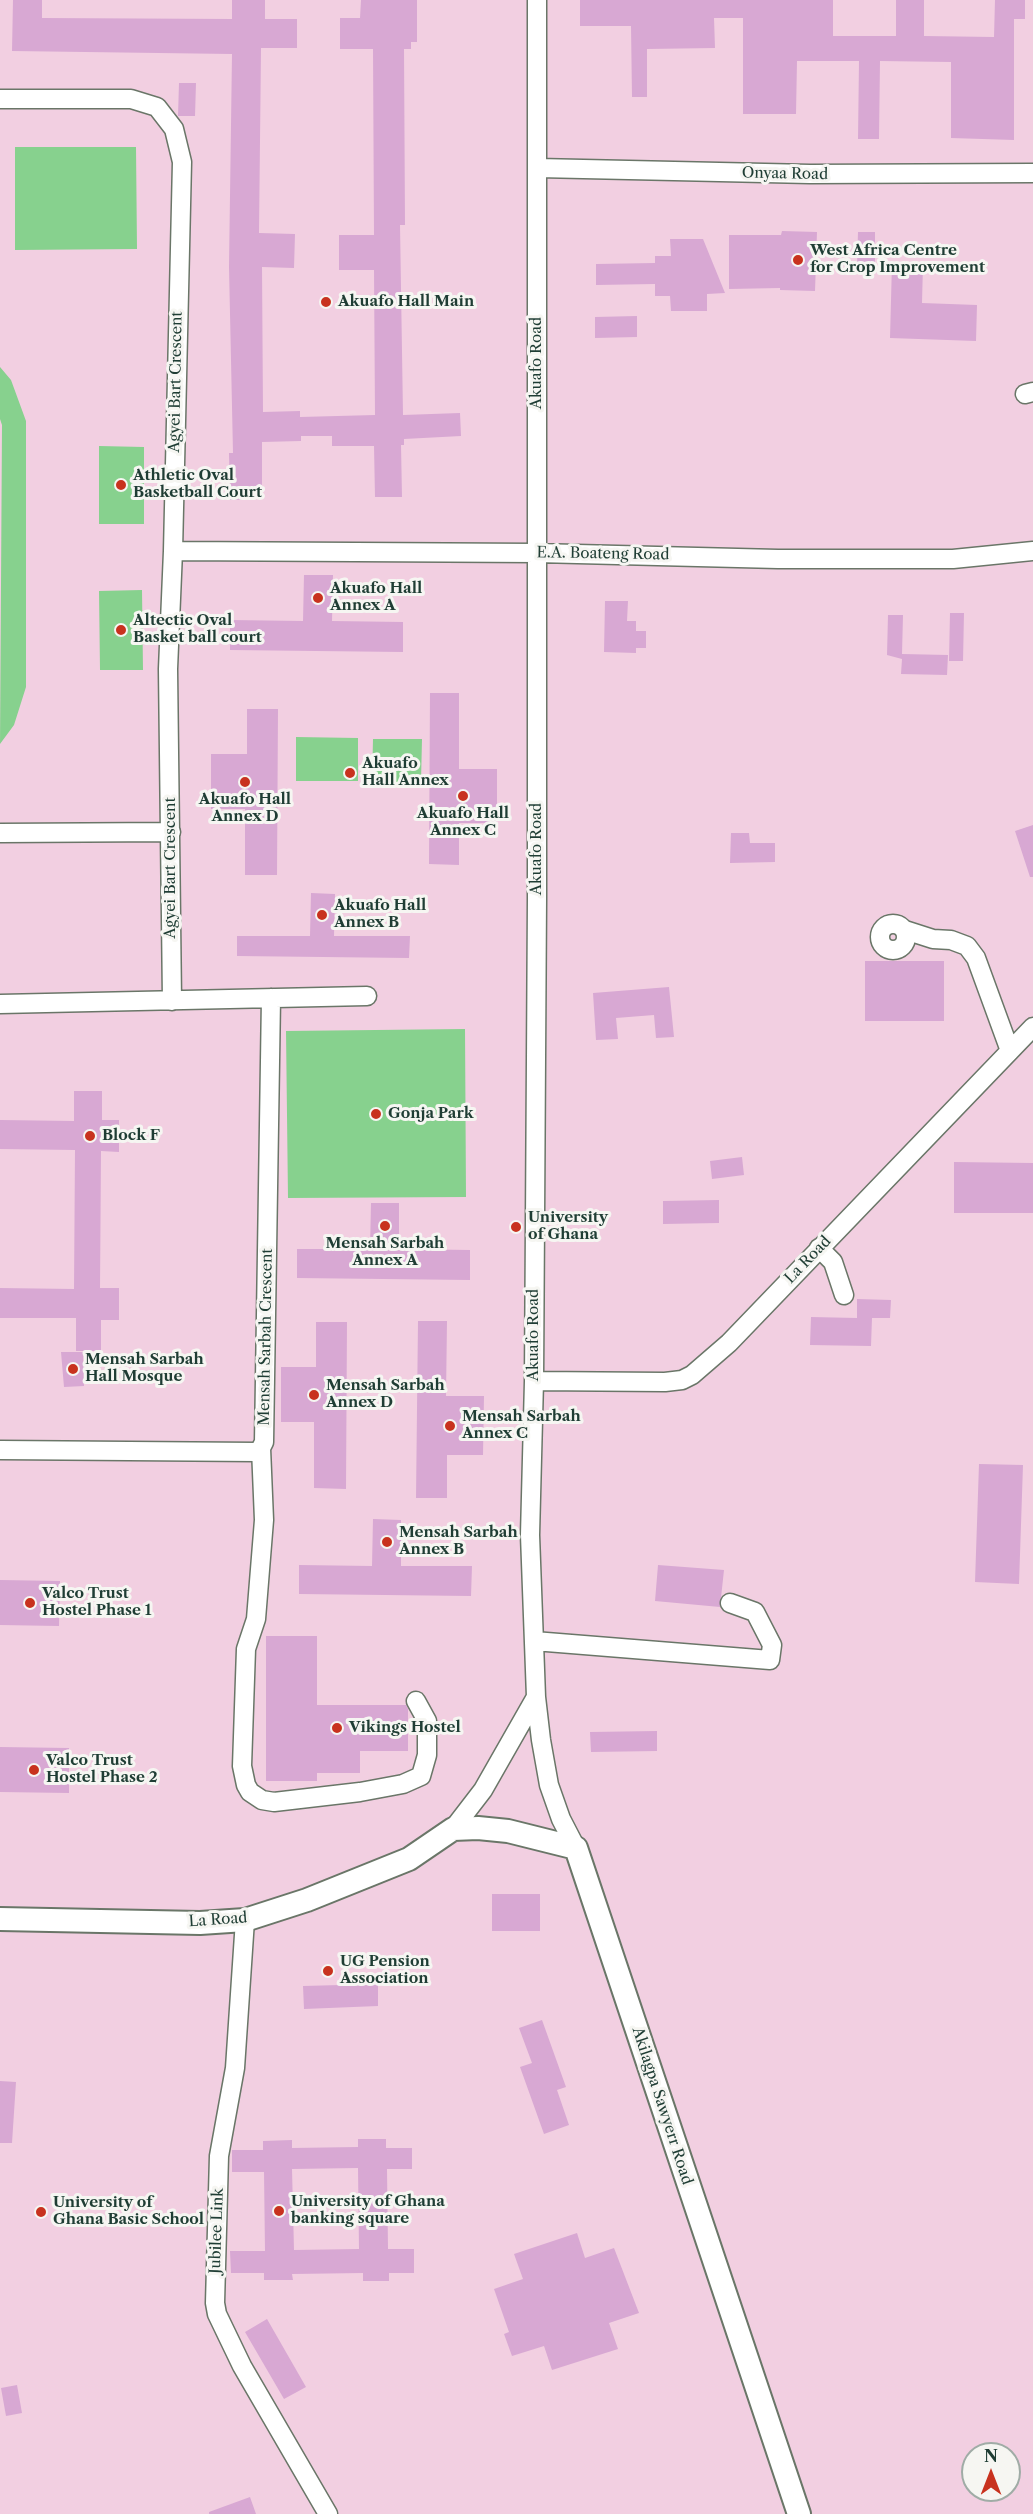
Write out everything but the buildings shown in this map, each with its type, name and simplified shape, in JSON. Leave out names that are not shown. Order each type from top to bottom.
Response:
[{"type":"street","name":"Akuafo Road","points":[[536,1697],[530,1535],[534,1381],[537,898],[537,0]]},
{"type":"street","name":"Agyei Bart Crescent","points":[[0,99],[131,99],[157,107],[174,129],[182,162],[168,669],[172,1001]]},
{"type":"street","name":"Onyaa Road","points":[[538,168],[810,174],[1033,173]]},
{"type":"street","name":"E.A. Boateng Road","points":[[173,551],[537,553],[777,559],[953,559],[1033,551]]},
{"type":"street","points":[[0,833],[171,832]]},
{"type":"street","points":[[905,930],[933,939],[951,940],[967,946],[976,958],[1010,1051]]},
{"type":"street","points":[[0,1004],[367,996]]},
{"type":"street","name":"Mensah Sarbah Crescent","points":[[0,1450],[257,1452],[261,1448],[264,1442],[271,998]]},
{"type":"street","name":"La Road","points":[[534,1381],[664,1382],[681,1380],[692,1375],[729,1343],[1033,1028]]},
{"type":"street","points":[[819,1248],[833,1262],[844,1295]]},
{"type":"street","points":[[261,1448],[264,1520],[256,1618],[246,1649],[242,1766],[250,1792],[262,1800],[273,1802],[382,1788],[404,1784],[421,1776],[427,1755],[427,1721],[416,1701]]},
{"type":"street","points":[[534,1641],[770,1660],[772,1645],[755,1612],[730,1603]]},
{"type":"street","name":"La Road","points":[[0,1919],[200,1923],[244,1920],[307,1900],[409,1859],[453,1829],[483,1790],[536,1697]]},
{"type":"street","name":"Akilagpa Sawyerr Road","points":[[536,1697],[549,1785],[561,1819],[576,1848],[798,2514]]},
{"type":"street","points":[[453,1829],[477,1828],[508,1831],[576,1848]]},
{"type":"street","name":"Jubilee Link","points":[[244,1920],[235,2068],[219,2156],[215,2303],[219,2320],[242,2366],[328,2514]]},
{"type":"shaded area","name":"University of Ghana","points":[[0,0],[1033,0],[1033,2514],[0,2514]]},
{"type":"green space","points":[[15,147],[136,147],[137,249],[15,250]]},
{"type":"green space","points":[[0,367],[11,380],[26,421],[26,687],[14,725],[0,744],[2,425]]},
{"type":"green space","name":"Athletic Oval Basketball Court","points":[[99,446],[144,447],[144,524],[99,524]]},
{"type":"green space","name":"Altectic Oval Basket ball court","points":[[142,590],[143,670],[100,670],[99,591]]},
{"type":"green space","points":[[296,737],[358,738],[358,781],[296,781]]},
{"type":"green space","points":[[373,739],[422,739],[421,782],[372,782]]},
{"type":"green space","name":"Gonja Park","points":[[465,1029],[466,1197],[288,1198],[286,1031]]},
{"type":"place","name":"West Africa Centre for Crop Improvement","points":[[798,260]]},
{"type":"place","name":"Akuafo Hall Main","points":[[326,302]]},
{"type":"place","name":"Athletic Oval Basketball Court","points":[[121,485]]},
{"type":"place","name":"Akuafo Hall Annex A","points":[[318,598]]},
{"type":"place","name":"Altectic Oval Basket ball court","points":[[121,630]]},
{"type":"place","name":"Akuafo Hall Annex","points":[[350,773]]},
{"type":"place","name":"Akuafo Hall Annex D","points":[[245,782]]},
{"type":"place","name":"Akuafo Hall Annex C","points":[[463,796]]},
{"type":"place","name":"Akuafo Hall Annex B","points":[[322,915]]},
{"type":"place","name":"Gonja Park","points":[[376,1114]]},
{"type":"place","name":"Block F","points":[[90,1136]]},
{"type":"place","name":"Mensah Sarbah Annex A","points":[[385,1226]]},
{"type":"place","name":"University of Ghana","points":[[516,1227]]},
{"type":"place","name":"Mensah Sarbah Hall Mosque","points":[[73,1369]]},
{"type":"place","name":"Mensah Sarbah Annex D","points":[[314,1395]]},
{"type":"place","name":"Mensah Sarbah Annex C","points":[[450,1426]]},
{"type":"place","name":"Mensah Sarbah Annex B","points":[[387,1542]]},
{"type":"place","name":"Valco Trust Hostel Phase 1","points":[[30,1603]]},
{"type":"place","name":"Vikings Hostel","points":[[337,1728]]},
{"type":"place","name":"Valco Trust Hostel Phase 2","points":[[34,1770]]},
{"type":"place","name":"UG Pension Association","points":[[328,1971]]},
{"type":"place","name":"University of Ghana banking square","points":[[279,2211]]},
{"type":"place","name":"University of Ghana Basic School","points":[[41,2212]]}]
